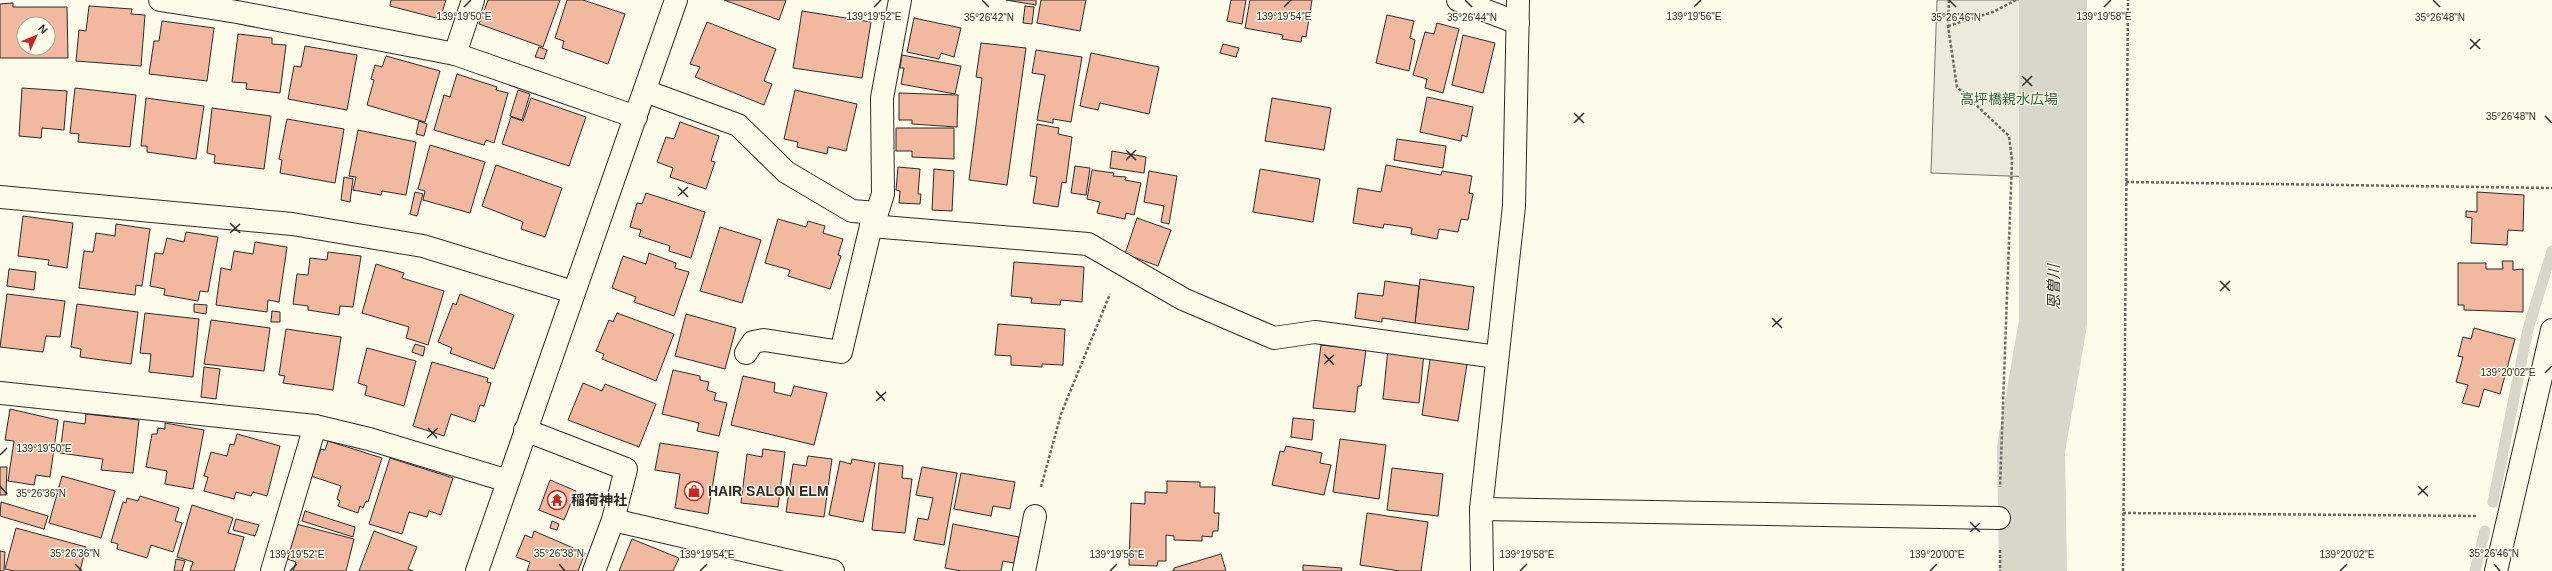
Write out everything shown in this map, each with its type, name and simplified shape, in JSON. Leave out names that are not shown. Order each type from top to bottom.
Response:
[{"type":"street","points":[[160,0],[238,6],[455,54],[636,117]]},
{"type":"street","points":[[455,54],[473,0]]},
{"type":"street","points":[[477,571],[676,0]]},
{"type":"street","points":[[746,352],[753,342],[764,340],[841,352],[874,220],[883,194],[882,98],[900,0]]},
{"type":"street","points":[[1458,0],[1518,23]]},
{"type":"street","points":[[1482,571],[1481,509],[1514,206],[1518,0]]},
{"type":"street","points":[[645,90],[738,125],[786,172],[852,211],[874,220],[1096,249],[1183,299],[1274,338],[1315,332],[1497,357]]},
{"type":"street","points":[[0,197],[292,224],[423,246],[573,292]]},
{"type":"street","points":[[2496,571],[2552,330]]},
{"type":"street","points":[[0,393],[315,426],[369,439],[508,481]]},
{"type":"street","points":[[272,571],[315,426]]},
{"type":"street","points":[[525,430],[626,469],[613,520],[594,571]]},
{"type":"street","points":[[1481,509],[1999,518]]},
{"type":"street","points":[[1024,571],[1035,516]]},
{"type":"street","points":[[613,520],[833,571]]},
{"type":"path","points":[[1948,0],[1948,26],[1957,87],[2009,136],[2012,160],[1999,518],[2000,571]]},
{"type":"path","points":[[1948,26],[1993,12],[2016,0]]},
{"type":"path","points":[[2123,571],[2128,0]]},
{"type":"path","points":[[2126,182],[2552,188]]},
{"type":"path","points":[[1035,516],[1042,480],[1061,414],[1114,286],[1096,249]]},
{"type":"path","points":[[2123,513],[2508,516]]},
{"type":"green space","name":"高坪橋親水広場","points":[[1937,0],[2084,0],[2084,179],[1931,173]]},
{"type":"building","points":[[391,0],[446,0],[440,19],[390,6]]},
{"type":"building","points":[[488,0],[560,0],[543,47],[479,24]]},
{"type":"building","points":[[567,0],[583,0],[625,14],[608,64],[562,48],[564,41],[555,38]]},
{"type":"building","points":[[724,0],[786,0],[779,20]]},
{"type":"building","points":[[1006,0],[1036,0],[1036,5]]},
{"type":"building","points":[[1041,0],[1086,0],[1080,31],[1037,23]]},
{"type":"building","points":[[1231,0],[1246,0],[1242,24],[1227,21]]},
{"type":"building","points":[[1250,0],[1312,0],[1306,37],[1302,36],[1301,42],[1282,39],[1283,35],[1245,28]]},
{"type":"building","points":[[13,3],[13,7],[67,7],[68,58],[0,58],[0,4]]},
{"type":"building","points":[[89,6],[132,9],[131,14],[145,15],[141,66],[76,61],[79,30],[86,31]]},
{"type":"building","points":[[1025,6],[1034,7],[1032,24],[1023,23]]},
{"type":"building","points":[[802,11],[871,22],[862,78],[793,68]]},
{"type":"building","points":[[1387,15],[1414,21],[1410,38],[1415,40],[1409,71],[1376,63]]},
{"type":"building","points":[[914,18],[961,28],[954,57],[941,53],[939,59],[907,52]]},
{"type":"building","points":[[162,21],[214,28],[207,81],[149,74],[154,41],[159,41]]},
{"type":"building","points":[[707,22],[776,49],[764,81],[772,84],[764,105],[695,77],[700,67],[690,64]]},
{"type":"building","points":[[1437,23],[1459,29],[1443,93],[1425,88],[1427,79],[1413,75],[1425,32],[1434,34]]},
{"type":"building","points":[[238,34],[272,38],[272,44],[286,45],[280,93],[246,89],[247,83],[232,82]]},
{"type":"building","points":[[1463,35],[1495,43],[1483,93],[1452,85]]},
{"type":"building","points":[[981,43],[1026,48],[1007,185],[969,180],[982,78],[976,77]]},
{"type":"building","points":[[1223,44],[1239,48],[1236,57],[1220,53]]},
{"type":"building","points":[[305,46],[357,55],[347,110],[288,99],[294,66],[301,67]]},
{"type":"building","points":[[539,47],[547,50],[544,59],[535,57]]},
{"type":"building","points":[[1036,50],[1082,57],[1071,122],[1053,119],[1053,123],[1037,120],[1045,75],[1032,73]]},
{"type":"building","points":[[1091,53],[1159,67],[1149,114],[1100,103],[1098,110],[1080,106]]},
{"type":"building","points":[[902,55],[961,66],[955,94],[901,84],[904,68],[900,68]]},
{"type":"building","points":[[386,56],[440,71],[425,122],[367,105],[374,80],[371,79],[375,65],[382,67]]},
{"type":"building","points":[[457,74],[497,87],[496,90],[508,93],[494,143],[486,140],[484,145],[434,130],[444,95],[450,97]]},
{"type":"building","points":[[22,88],[67,91],[64,130],[42,128],[41,138],[19,136]]},
{"type":"building","points":[[75,88],[136,95],[130,147],[78,142],[79,134],[70,133]]},
{"type":"building","points":[[518,90],[530,94],[522,120],[510,116]]},
{"type":"building","points":[[795,90],[857,104],[846,151],[828,147],[827,154],[797,147],[798,142],[784,139]]},
{"type":"building","points":[[899,93],[958,95],[957,127],[912,124],[912,120],[899,120]]},
{"type":"building","points":[[1427,97],[1473,107],[1467,137],[1462,135],[1461,141],[1420,132]]},
{"type":"building","points":[[146,98],[204,106],[196,159],[147,152],[147,146],[141,146]]},
{"type":"building","points":[[531,98],[586,117],[569,166],[502,144],[511,117],[523,121]]},
{"type":"building","points":[[1272,98],[1331,108],[1324,150],[1265,141]]},
{"type":"building","points":[[212,108],[271,116],[264,169],[214,163],[215,155],[207,153]]},
{"type":"building","points":[[287,119],[344,129],[335,183],[280,173],[282,160],[279,159]]},
{"type":"building","points":[[419,121],[427,124],[424,136],[416,134]]},
{"type":"building","points":[[680,122],[719,136],[711,161],[715,162],[706,189],[670,177],[673,168],[657,162],[666,137],[674,139]]},
{"type":"building","points":[[1037,124],[1059,128],[1058,134],[1072,137],[1066,183],[1062,182],[1058,207],[1033,203],[1037,177],[1030,176]]},
{"type":"building","points":[[896,128],[954,128],[954,159],[912,157],[912,151],[896,151]]},
{"type":"building","points":[[358,130],[416,142],[406,195],[382,191],[381,195],[353,190],[356,177],[349,176]]},
{"type":"building","points":[[1397,139],[1446,146],[1443,168],[1394,160]]},
{"type":"building","points":[[430,145],[485,162],[470,213],[423,200],[425,191],[418,189]]},
{"type":"building","points":[[1112,151],[1146,157],[1144,173],[1110,168]]},
{"type":"building","points":[[496,165],[562,188],[545,237],[521,229],[523,222],[482,206]]},
{"type":"building","points":[[1386,165],[1441,175],[1442,171],[1472,176],[1469,193],[1473,194],[1468,220],[1461,219],[1458,232],[1439,229],[1437,239],[1411,234],[1412,228],[1384,224],[1383,228],[1353,223],[1358,188],[1381,192]]},
{"type":"building","points":[[1075,166],[1090,168],[1086,195],[1071,193]]},
{"type":"building","points":[[898,167],[920,169],[918,194],[921,194],[920,204],[899,203],[900,191],[896,190]]},
{"type":"building","points":[[934,169],[954,171],[952,211],[932,210]]},
{"type":"building","points":[[1260,169],[1320,179],[1313,222],[1253,212]]},
{"type":"building","points":[[1092,170],[1114,173],[1113,176],[1126,177],[1125,180],[1141,183],[1134,215],[1126,213],[1125,219],[1097,213],[1100,202],[1087,199]]},
{"type":"building","points":[[1149,171],[1177,176],[1169,224],[1161,222],[1164,206],[1144,202]]},
{"type":"building","points":[[344,177],[353,179],[350,202],[341,200]]},
{"type":"building","points":[[415,192],[423,194],[417,216],[410,214]]},
{"type":"building","points":[[2477,192],[2524,195],[2523,231],[2508,230],[2507,245],[2471,243],[2472,218],[2466,217],[2466,211],[2477,212]]},
{"type":"building","points":[[646,193],[705,212],[691,258],[669,251],[670,246],[639,236],[641,230],[630,227],[637,203],[642,204]]},
{"type":"building","points":[[23,216],[73,223],[67,268],[48,265],[49,260],[18,256]]},
{"type":"building","points":[[1137,218],[1171,230],[1158,266],[1125,254]]},
{"type":"building","points":[[778,219],[806,227],[808,221],[825,226],[823,233],[843,239],[838,255],[841,256],[830,289],[788,276],[790,270],[765,263]]},
{"type":"building","points":[[116,224],[150,229],[142,286],[136,285],[135,295],[79,288],[84,251],[93,252],[96,233],[115,236]]},
{"type":"building","points":[[720,227],[761,240],[742,303],[700,291]]},
{"type":"building","points":[[186,232],[218,237],[208,292],[200,291],[198,301],[164,295],[165,289],[150,286],[155,253],[163,254],[167,238],[184,242]]},
{"type":"building","points":[[255,242],[287,247],[279,302],[268,300],[267,312],[216,305],[221,268],[231,270],[234,251],[253,254]]},
{"type":"building","points":[[328,252],[361,256],[353,307],[340,306],[339,315],[308,310],[308,306],[293,304],[297,274],[308,275],[310,258],[327,260]]},
{"type":"building","points":[[649,253],[676,263],[675,268],[689,272],[674,316],[634,302],[636,297],[612,288],[623,256],[646,264]]},
{"type":"building","points":[[2502,261],[2513,261],[2513,270],[2523,269],[2523,312],[2464,310],[2464,305],[2458,305],[2458,263],[2486,263],[2486,269],[2503,269]]},
{"type":"building","points":[[1014,262],[1084,267],[1082,302],[1061,300],[1060,305],[1031,303],[1032,298],[1011,296]]},
{"type":"building","points":[[376,264],[404,273],[402,278],[444,291],[428,345],[406,338],[409,327],[362,313]]},
{"type":"building","points":[[9,269],[36,272],[34,290],[7,286]]},
{"type":"building","points":[[1420,279],[1474,287],[1468,330],[1415,323]]},
{"type":"building","points":[[1385,281],[1419,286],[1415,323],[1382,318],[1382,322],[1355,318],[1358,293],[1383,296]]},
{"type":"building","points":[[7,294],[65,301],[60,337],[46,336],[43,352],[0,347]]},
{"type":"building","points":[[460,294],[514,315],[494,369],[450,353],[452,348],[438,342],[453,303],[456,305]]},
{"type":"building","points":[[77,304],[138,312],[131,364],[80,357],[81,349],[71,347]]},
{"type":"building","points":[[194,304],[207,305],[206,314],[194,312]]},
{"type":"building","points":[[272,311],[280,312],[280,322],[271,322]]},
{"type":"building","points":[[145,313],[199,319],[193,377],[149,372],[151,354],[140,353]]},
{"type":"building","points":[[617,313],[674,334],[656,381],[602,359],[604,354],[596,351],[609,320],[613,322]]},
{"type":"building","points":[[686,314],[736,328],[725,369],[675,356]]},
{"type":"building","points":[[211,320],[270,328],[264,371],[204,364]]},
{"type":"building","points":[[998,324],[1065,329],[1063,365],[1042,364],[1042,367],[1011,365],[1011,356],[995,355]]},
{"type":"building","points":[[2474,328],[2515,339],[2500,394],[2484,389],[2479,407],[2462,403],[2468,385],[2456,382],[2463,357],[2458,356],[2463,337],[2471,339]]},
{"type":"building","points":[[286,329],[341,337],[333,390],[283,383],[285,376],[279,375]]},
{"type":"building","points":[[415,344],[425,347],[423,356],[412,352]]},
{"type":"building","points":[[1321,345],[1366,350],[1361,386],[1358,386],[1355,412],[1313,408]]},
{"type":"building","points":[[367,348],[416,361],[404,406],[365,395],[367,386],[358,383]]},
{"type":"building","points":[[1388,349],[1424,353],[1419,403],[1383,399]]},
{"type":"building","points":[[1431,353],[1468,358],[1458,421],[1422,415]]},
{"type":"building","points":[[432,362],[488,378],[487,382],[491,383],[484,406],[480,405],[475,422],[451,414],[444,436],[413,426]]},
{"type":"building","points":[[204,367],[220,369],[216,399],[201,397]]},
{"type":"building","points":[[673,370],[700,376],[700,380],[709,382],[707,390],[716,393],[714,400],[727,403],[719,436],[697,431],[699,423],[662,414]]},
{"type":"building","points":[[743,376],[775,383],[774,392],[791,396],[794,386],[827,393],[814,445],[731,425]]},
{"type":"building","points":[[583,383],[602,391],[605,384],[656,404],[639,447],[568,420]]},
{"type":"building","points":[[10,409],[58,420],[50,477],[36,475],[34,485],[8,481],[14,441],[5,440]]},
{"type":"building","points":[[86,414],[139,420],[133,473],[101,470],[103,459],[60,453],[64,421],[85,424]]},
{"type":"building","points":[[1293,418],[1314,420],[1312,440],[1291,437]]},
{"type":"building","points":[[165,423],[204,430],[193,489],[165,484],[167,471],[146,467],[152,434],[157,434],[158,428],[165,429]]},
{"type":"building","points":[[237,434],[280,446],[267,496],[253,492],[251,496],[236,492],[234,499],[204,491],[208,477],[204,476],[211,452],[227,456],[230,444],[234,445]]},
{"type":"building","points":[[1340,439],[1386,445],[1379,499],[1333,492]]},
{"type":"building","points":[[328,441],[382,458],[368,502],[366,501],[363,508],[360,506],[358,513],[338,506],[340,501],[337,499],[341,486],[311,476],[321,449],[325,450]]},
{"type":"building","name":"HAIR SALON ELM","points":[[660,443],[718,452],[708,514],[675,508],[680,474],[655,470]]},
{"type":"building","points":[[1286,446],[1322,453],[1320,463],[1331,465],[1324,495],[1272,485],[1280,451],[1284,452]]},
{"type":"building","points":[[763,449],[785,452],[778,507],[741,503],[747,454],[762,457]]},
{"type":"building","points":[[808,456],[832,459],[824,517],[786,512],[793,464],[806,466]]},
{"type":"building","points":[[390,458],[453,478],[441,515],[429,511],[427,517],[409,512],[402,534],[369,524]]},
{"type":"building","points":[[852,459],[875,463],[863,522],[829,515],[840,461],[851,464]]},
{"type":"building","points":[[879,463],[903,466],[902,478],[912,479],[905,533],[872,530]]},
{"type":"building","points":[[0,467],[7,467],[6,495],[0,495]]},
{"type":"building","points":[[922,467],[957,473],[944,545],[914,540],[918,518],[928,520],[933,498],[916,495]]},
{"type":"building","points":[[1392,468],[1443,474],[1438,516],[1387,510]]},
{"type":"building","points":[[961,473],[1015,482],[1010,509],[993,506],[991,516],[954,509]]},
{"type":"building","points":[[62,476],[115,491],[101,538],[49,523]]},
{"type":"building","name":"稲荷神社","points":[[550,480],[576,491],[564,520],[539,510]]},
{"type":"building","points":[[1167,481],[1200,482],[1200,487],[1215,487],[1214,513],[1219,513],[1218,531],[1213,531],[1212,537],[1202,536],[1202,541],[1174,540],[1174,536],[1166,535],[1166,561],[1158,561],[1157,566],[1129,565],[1131,503],[1145,504],[1145,492],[1167,493]]},
{"type":"building","points":[[140,496],[179,508],[175,521],[182,523],[173,552],[151,545],[147,558],[117,549],[118,544],[111,542],[123,502],[126,503],[127,498],[138,501]]},
{"type":"building","points":[[1,502],[48,516],[44,529],[0,516]]},
{"type":"building","points":[[192,505],[233,518],[228,533],[244,537],[234,571],[190,571],[193,562],[177,557]]},
{"type":"building","points":[[305,511],[355,527],[353,537],[302,521]]},
{"type":"building","points":[[1367,513],[1428,522],[1421,571],[1400,571],[1360,565]]},
{"type":"building","points":[[236,519],[259,525],[255,536],[233,530]]},
{"type":"building","points":[[552,521],[559,524],[557,530],[550,528]]},
{"type":"building","points":[[296,524],[354,539],[346,571],[293,571],[296,562],[287,559]]},
{"type":"building","points":[[953,524],[1019,537],[1014,563],[1003,561],[1001,571],[961,571],[945,568]]},
{"type":"building","points":[[16,528],[86,547],[80,571],[14,571],[5,569]]},
{"type":"building","points":[[374,531],[417,547],[408,569],[413,571],[359,571]]},
{"type":"building","points":[[534,531],[585,553],[578,571],[527,571],[530,562],[516,557],[525,535],[532,538]]},
{"type":"building","points":[[632,539],[679,558],[673,571],[619,571]]},
{"type":"building","points":[[0,551],[5,552],[4,571],[0,571]]},
{"type":"building","points":[[1221,554],[1226,571],[1172,571],[1174,568]]},
{"type":"building","points":[[176,559],[185,561],[182,571],[174,571]]},
{"type":"building","points":[[1303,565],[1342,568],[1341,571],[1303,571]]},
{"type":"waterway","name":"恩曽川","points":[[2033,571],[2031,449],[2053,323],[2053,0]]},
{"type":"waterway","points":[[2493,502],[2528,329],[2552,251]]},
{"type":"waterway","points":[[2475,571],[2485,531]]},
{"type":"place","name":"HAIR SALON ELM","points":[[694,491]]},
{"type":"place","name":"稲荷神社","points":[[557,500]]}]
